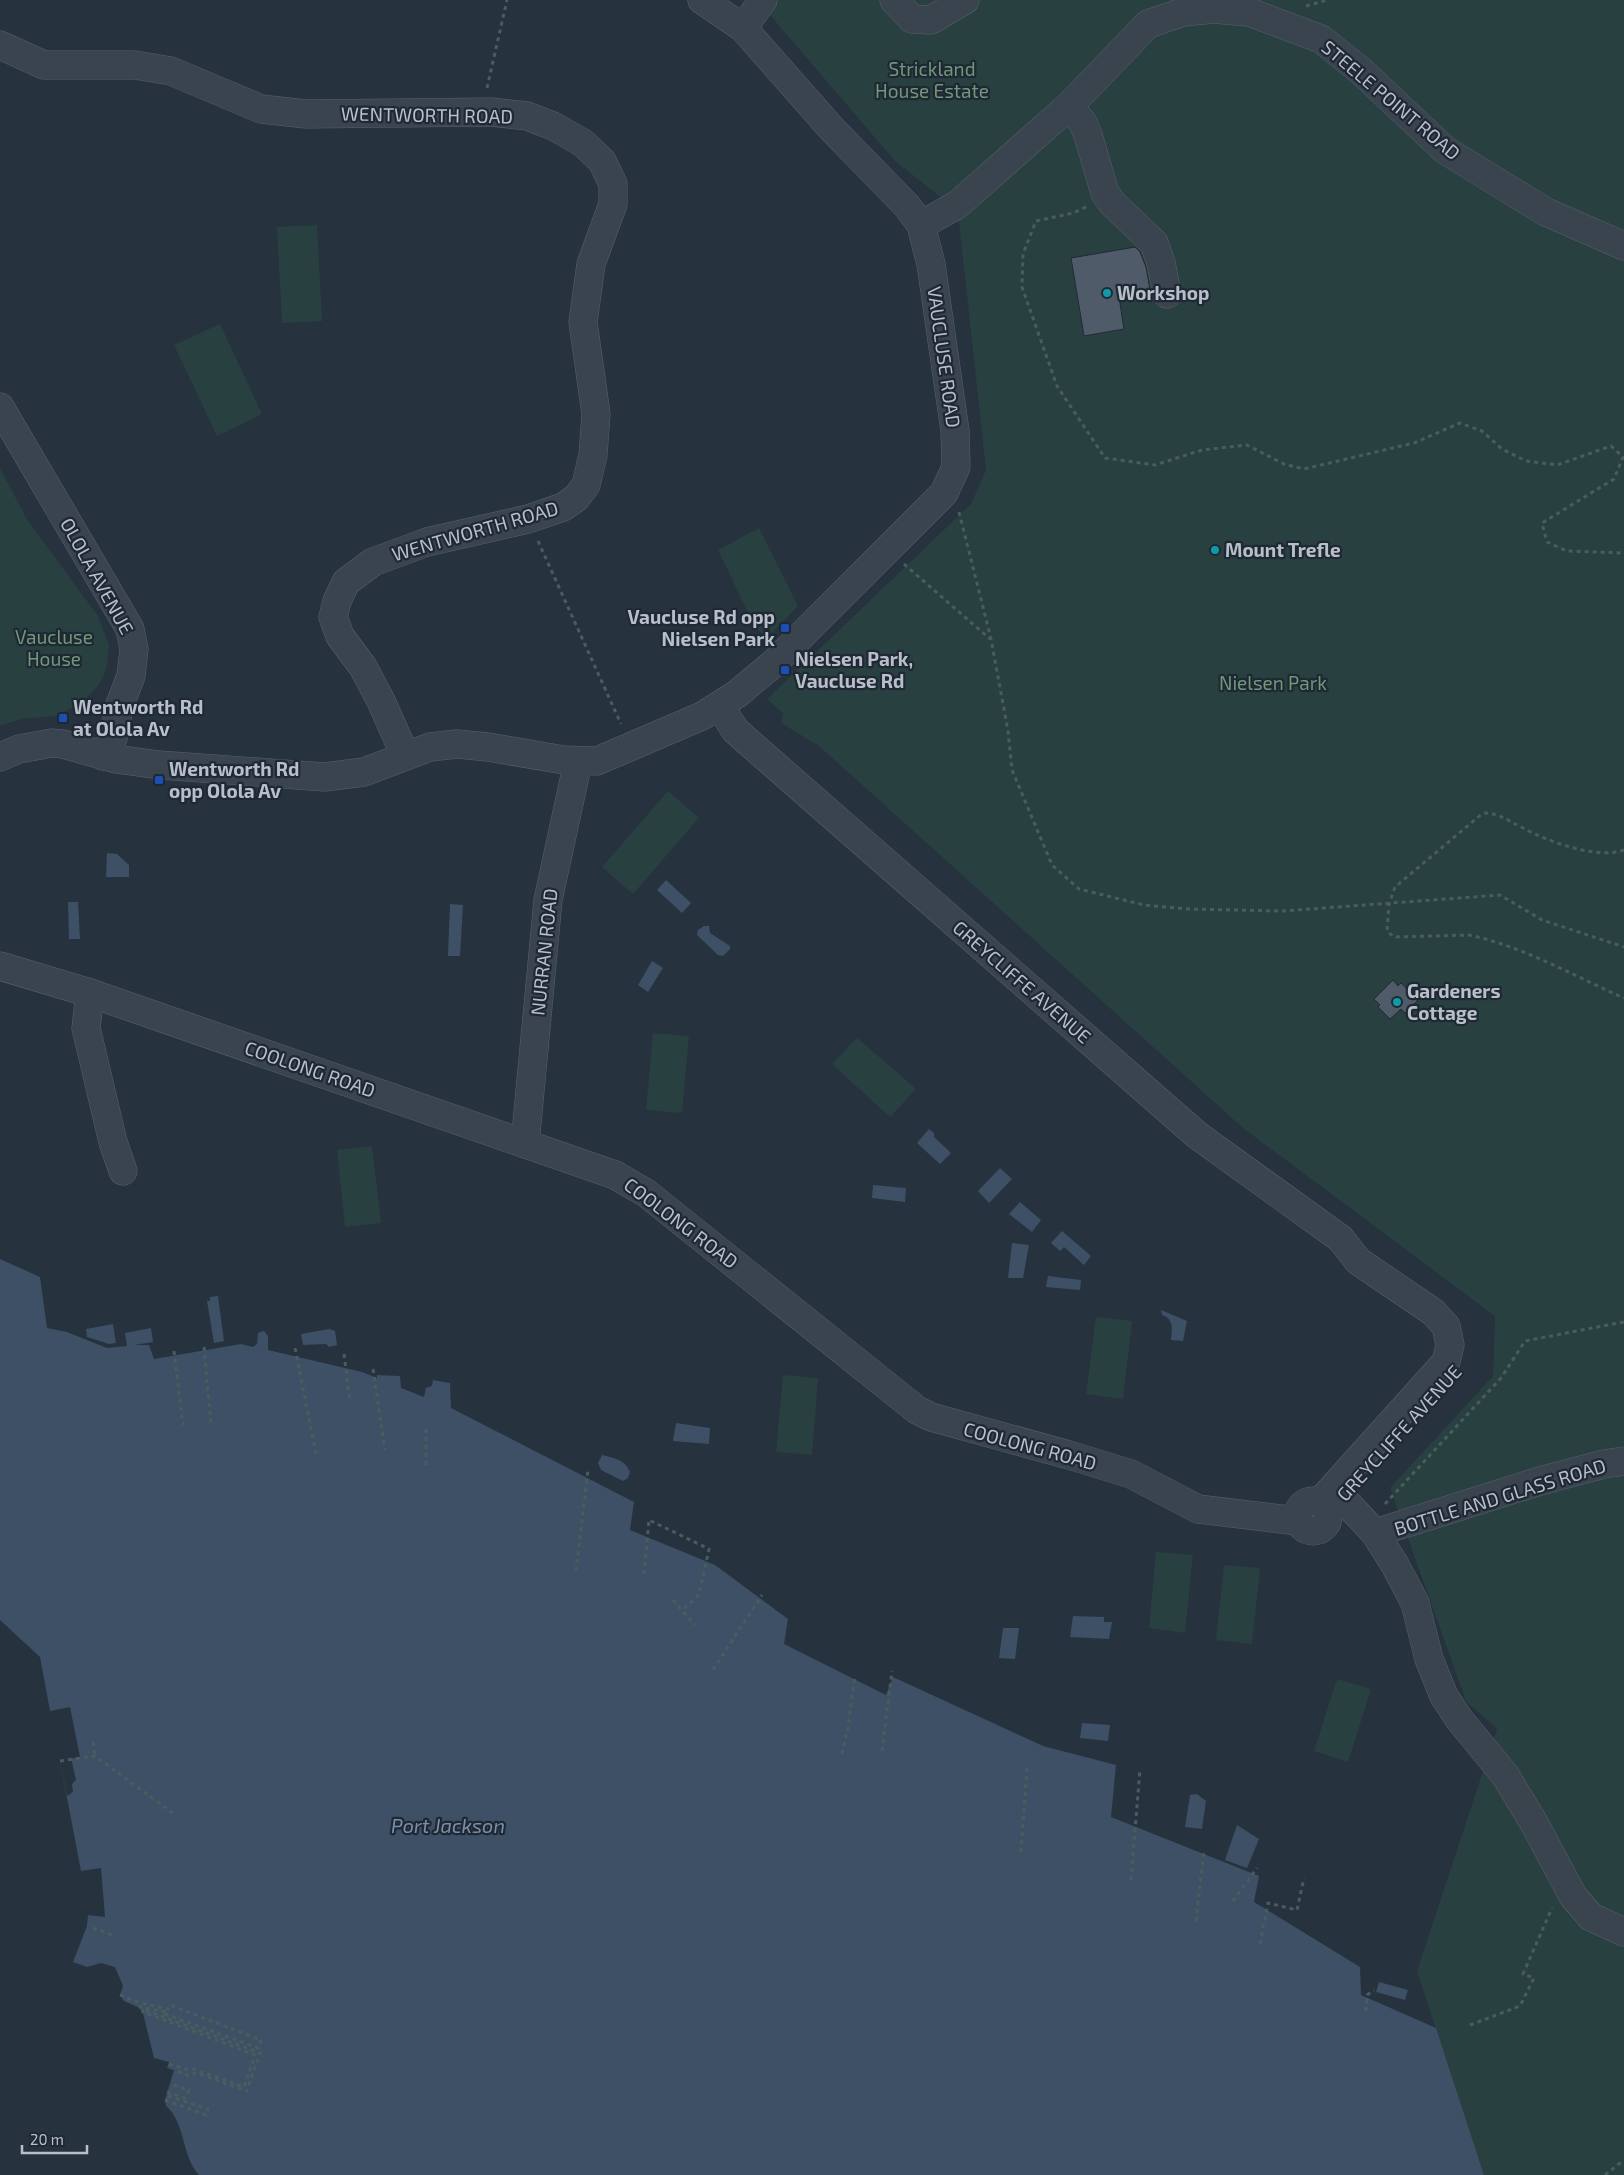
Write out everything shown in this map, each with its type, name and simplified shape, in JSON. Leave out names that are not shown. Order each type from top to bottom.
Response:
[{"type":"street","name":"VAUCLUSE ROAD","points":[[702,0],[721,11],[743,28],[831,128],[906,206],[920,226],[929,257],[955,431],[956,467],[951,479],[938,499],[772,664],[720,706]]},
{"type":"street","points":[[743,28],[763,0]]},
{"type":"street","points":[[894,0],[912,19],[932,20],[965,0]]},
{"type":"street","name":"STEELE POINT ROAD","points":[[920,226],[957,205],[1070,106],[1148,24],[1183,12],[1213,9],[1249,12],[1321,39],[1361,71],[1445,150],[1546,212],[1624,246]]},
{"type":"street","name":"WENTWORTH ROAD","points":[[0,45],[44,65],[135,65],[171,71],[261,108],[306,114],[482,113],[527,116],[553,126],[583,143],[602,161],[614,184],[612,204],[591,264],[583,322],[596,414],[594,455],[586,485],[576,498],[563,507],[528,519],[427,542],[373,562],[346,582],[333,617],[340,636],[363,667],[381,701],[405,755]]},
{"type":"street","points":[[1070,106],[1083,123],[1088,135],[1105,193],[1113,204],[1154,242],[1162,263],[1167,294]]},
{"type":"street","name":"OLOLA AVENUE","points":[[0,407],[130,630],[134,649],[132,676],[119,707],[113,738],[103,756]]},
{"type":"street","points":[[0,757],[18,749],[52,743],[103,756],[159,765],[325,777],[364,772],[430,747],[472,745],[578,762],[597,761],[631,748],[720,706]]},
{"type":"street","name":"GREYCLIFFE AVENUE","points":[[720,706],[735,730],[746,740],[1197,1135],[1341,1240],[1362,1246],[1458,1314],[1468,1345],[1464,1363],[1329,1503]]},
{"type":"street","name":"NURRAN ROAD","points":[[525,1144],[548,900],[578,762]]},
{"type":"street","name":"COOLONG ROAD","points":[[0,966],[90,993],[632,1182],[917,1410],[931,1417],[1131,1474],[1198,1509],[1298,1520],[1308,1530],[1319,1529],[1327,1521],[1329,1503]]},
{"type":"street","points":[[90,993],[86,1028],[113,1142],[122,1171]]},
{"type":"street","name":"BOTTLE AND GLASS ROAD","points":[[1371,1529],[1540,1481],[1604,1464],[1624,1461]]},
{"type":"street","name":"BOTTLE AND GLASS ROAD","points":[[1329,1503],[1371,1529],[1415,1603],[1429,1659],[1444,1696],[1459,1719],[1505,1775],[1534,1823],[1573,1896],[1591,1917],[1624,1932]]},
{"type":"path","points":[[482,113],[507,0]]},
{"type":"path","points":[[1105,193],[1097,201],[1073,213],[1036,221],[1023,254],[1022,287],[1057,386],[1105,458],[1155,465],[1202,450],[1247,444],[1284,464],[1304,468],[1414,443],[1460,423],[1482,430],[1502,449],[1526,461],[1557,465],[1610,446],[1623,457],[1614,479],[1542,523],[1547,542],[1568,552],[1624,552]]},
{"type":"path","points":[[958,509],[991,639],[1008,731],[1012,770],[1052,865],[1079,889],[1144,905],[1188,909],[1292,911],[1500,895],[1542,920],[1624,947]]},
{"type":"path","points":[[528,519],[623,730]]},
{"type":"path","points":[[902,562],[991,639]]},
{"type":"path","points":[[1624,850],[1599,853],[1551,841],[1496,813],[1483,813],[1395,887],[1390,904],[1387,931],[1394,938],[1469,934],[1480,937],[1517,950],[1624,998]]},
{"type":"path","points":[[1371,1529],[1501,1378],[1525,1341],[1624,1322]]},
{"type":"path","points":[[204,1347],[212,1426]]},
{"type":"path","points":[[295,1348],[316,1454]]},
{"type":"path","points":[[174,1351],[183,1425]]},
{"type":"path","points":[[344,1354],[350,1401]]},
{"type":"path","points":[[374,1369],[385,1450]]},
{"type":"path","points":[[426,1429],[426,1465]]},
{"type":"path","points":[[576,1572],[588,1470]]},
{"type":"path","points":[[644,1574],[650,1520],[708,1549],[699,1595],[682,1610]]},
{"type":"path","points":[[714,1670],[762,1595]]},
{"type":"path","points":[[673,1600],[695,1625]]},
{"type":"path","points":[[882,1751],[892,1671]]},
{"type":"path","points":[[842,1754],[848,1727],[855,1675]]},
{"type":"path","points":[[93,1742],[95,1756]]},
{"type":"path","points":[[60,1761],[95,1756],[177,1816]]},
{"type":"path","points":[[1021,1852],[1028,1768]]},
{"type":"path","points":[[1131,1880],[1140,1769]]},
{"type":"path","points":[[1196,1922],[1204,1850]]},
{"type":"path","points":[[1233,1901],[1257,1868]]},
{"type":"path","points":[[1260,1944],[1268,1904],[1297,1910],[1304,1878]]},
{"type":"path","points":[[1470,2025],[1520,2006],[1534,1978],[1524,1974],[1564,1880]]},
{"type":"path","points":[[93,1928],[112,1935]]},
{"type":"path","points":[[1366,2011],[1367,1995],[1374,1990]]},
{"type":"path","points":[[120,1995],[141,2003],[168,2009],[170,2004],[261,2040],[258,2048],[165,2014],[167,2012],[139,2007]]},
{"type":"path","points":[[169,2064],[189,2070],[194,2069],[244,2087],[255,2055],[143,2012],[142,2009],[260,2053],[247,2091],[196,2074],[189,2076],[174,2070]]},
{"type":"path","points":[[165,2100],[206,2115],[208,2109],[166,2093],[185,2098],[189,2090],[170,2084]]},
{"type":"path","points":[[1605,2175],[1624,2160]]},
{"type":"green space","name":"Nielsen Park","points":[[757,0],[1624,0],[1624,2175],[1484,2175],[1417,1971],[1497,1729],[1466,1701],[1390,1488],[1493,1376],[1495,1316],[1243,1128],[819,746],[781,723],[783,713],[767,699],[971,504],[986,470],[959,222],[943,199],[895,161]]},
{"type":"green space","points":[[317,225],[322,321],[282,323],[277,227]]},
{"type":"green space","points":[[220,324],[262,414],[217,436],[174,345]]},
{"type":"green space","name":"Vaucluse House","points":[[0,468],[28,521],[98,616],[109,645],[104,675],[98,686],[81,704],[55,716],[21,719],[0,726]]},
{"type":"green space","points":[[759,528],[798,606],[767,638],[755,627],[718,550]]},
{"type":"green space","points":[[668,791],[699,818],[633,894],[602,867]]},
{"type":"green space","points":[[653,1033],[689,1036],[682,1113],[646,1110]]},
{"type":"green space","points":[[857,1038],[916,1089],[890,1117],[832,1064]]},
{"type":"green space","points":[[372,1146],[381,1223],[345,1227],[337,1150]]},
{"type":"green space","points":[[1096,1317],[1132,1321],[1123,1399],[1086,1394]]},
{"type":"green space","points":[[783,1375],[818,1378],[812,1455],[776,1452]]},
{"type":"green space","points":[[1156,1552],[1193,1555],[1185,1633],[1149,1628]]},
{"type":"green space","points":[[1224,1565],[1260,1568],[1252,1644],[1216,1640]]},
{"type":"green space","points":[[1337,1679],[1371,1689],[1348,1762],[1314,1751]]},
{"type":"water","points":[[107,853],[117,854],[129,865],[129,877],[106,877]]},
{"type":"water","points":[[666,880],[691,903],[682,913],[657,890]]},
{"type":"water","points":[[68,902],[78,902],[80,939],[69,939]]},
{"type":"water","points":[[450,904],[463,905],[460,956],[448,956]]},
{"type":"water","points":[[704,926],[709,926],[710,933],[730,946],[730,949],[723,956],[718,955],[697,935],[698,930]]},
{"type":"water","points":[[652,961],[663,968],[648,992],[638,985]]},
{"type":"water","points":[[929,1129],[934,1133],[934,1137],[951,1153],[940,1164],[917,1143]]},
{"type":"water","points":[[1000,1168],[1012,1179],[989,1203],[978,1191]]},
{"type":"water","points":[[873,1185],[906,1188],[905,1202],[872,1198]]},
{"type":"water","points":[[1020,1202],[1041,1220],[1032,1232],[1009,1214]]},
{"type":"water","points":[[1062,1231],[1091,1256],[1084,1265],[1064,1247],[1060,1251],[1051,1243]]},
{"type":"water","points":[[1012,1243],[1029,1245],[1023,1278],[1008,1278]]},
{"type":"water","name":"Port Jackson","points":[[0,1259],[40,1277],[47,1328],[67,1332],[107,1348],[127,1346],[125,1333],[151,1328],[153,1342],[134,1345],[149,1345],[154,1359],[241,1344],[253,1347],[257,1344],[258,1333],[264,1331],[268,1336],[268,1350],[362,1372],[377,1378],[377,1375],[400,1376],[401,1388],[424,1397],[426,1388],[432,1386],[433,1380],[450,1383],[451,1408],[634,1502],[630,1530],[715,1565],[788,1619],[784,1644],[886,1695],[893,1677],[1043,1746],[1116,1765],[1111,1817],[1259,1876],[1254,1902],[1360,1967],[1361,1995],[1436,2028],[1484,2175],[199,2175],[189,2159],[177,2121],[166,2106],[165,2100],[174,2070],[167,2068],[169,2062],[154,2058],[142,2009],[124,2001],[120,1995],[123,1986],[115,1967],[101,1963],[87,1967],[73,1962],[87,1926],[88,1915],[105,1917],[101,1868],[81,1871],[60,1761],[80,1757],[70,1707],[50,1711],[40,1657],[0,1620]]},
{"type":"water","points":[[1048,1276],[1081,1280],[1080,1290],[1046,1287]]},
{"type":"water","points":[[218,1296],[224,1341],[214,1343],[207,1301],[210,1301],[210,1297]]},
{"type":"water","points":[[1161,1310],[1187,1321],[1183,1341],[1171,1340],[1172,1328],[1169,1319],[1162,1315]]},
{"type":"water","points":[[113,1324],[116,1343],[109,1344],[87,1337],[86,1329]]},
{"type":"water","points":[[329,1329],[335,1331],[337,1345],[329,1347],[326,1344],[303,1345],[301,1334]]},
{"type":"water","points":[[676,1423],[710,1428],[709,1444],[673,1441]]},
{"type":"water","points":[[602,1455],[625,1464],[630,1472],[628,1478],[623,1481],[601,1470],[598,1463]]},
{"type":"water","points":[[1073,1616],[1104,1617],[1104,1622],[1112,1622],[1109,1639],[1070,1637]]},
{"type":"water","points":[[1003,1628],[1019,1628],[1015,1659],[999,1658]]},
{"type":"water","points":[[1082,1723],[1110,1725],[1108,1741],[1080,1738]]},
{"type":"water","points":[[1197,1794],[1206,1801],[1202,1829],[1185,1827],[1190,1795]]},
{"type":"water","points":[[1237,1825],[1259,1839],[1247,1868],[1225,1860]]},
{"type":"water","points":[[1379,1982],[1408,1990],[1405,2000],[1376,1992]]},
{"type":"pier","points":[[71,1758],[76,1780],[72,1784],[73,1792],[67,1796],[60,1761]]},
{"type":"building","name":"Workshop","points":[[1135,247],[1140,252],[1146,267],[1150,290],[1119,297],[1124,329],[1084,336],[1071,258]]},
{"type":"building","name":"Gardeners Cottage","points":[[1393,980],[1398,986],[1401,983],[1418,1000],[1405,1013],[1401,1009],[1390,1019],[1378,1007],[1380,1005],[1374,999]]},
{"type":"place","name":"Workshop","points":[[1107,293]]},
{"type":"place","name":"Mount Trefle","points":[[1215,550]]},
{"type":"place","name":"Vaucluse Rd opp Nielsen Park","points":[[785,628]]},
{"type":"place","name":"Nielsen Park, Vaucluse Rd","points":[[785,670]]},
{"type":"place","name":"Wentworth Rd at Olola Av","points":[[63,718]]},
{"type":"place","name":"Wentworth Rd opp Olola Av","points":[[159,780]]},
{"type":"place","name":"Gardeners Cottage","points":[[1397,1002]]},
{"type":"park label","name":"Strickland House Estate","points":[[932,80]]}]
